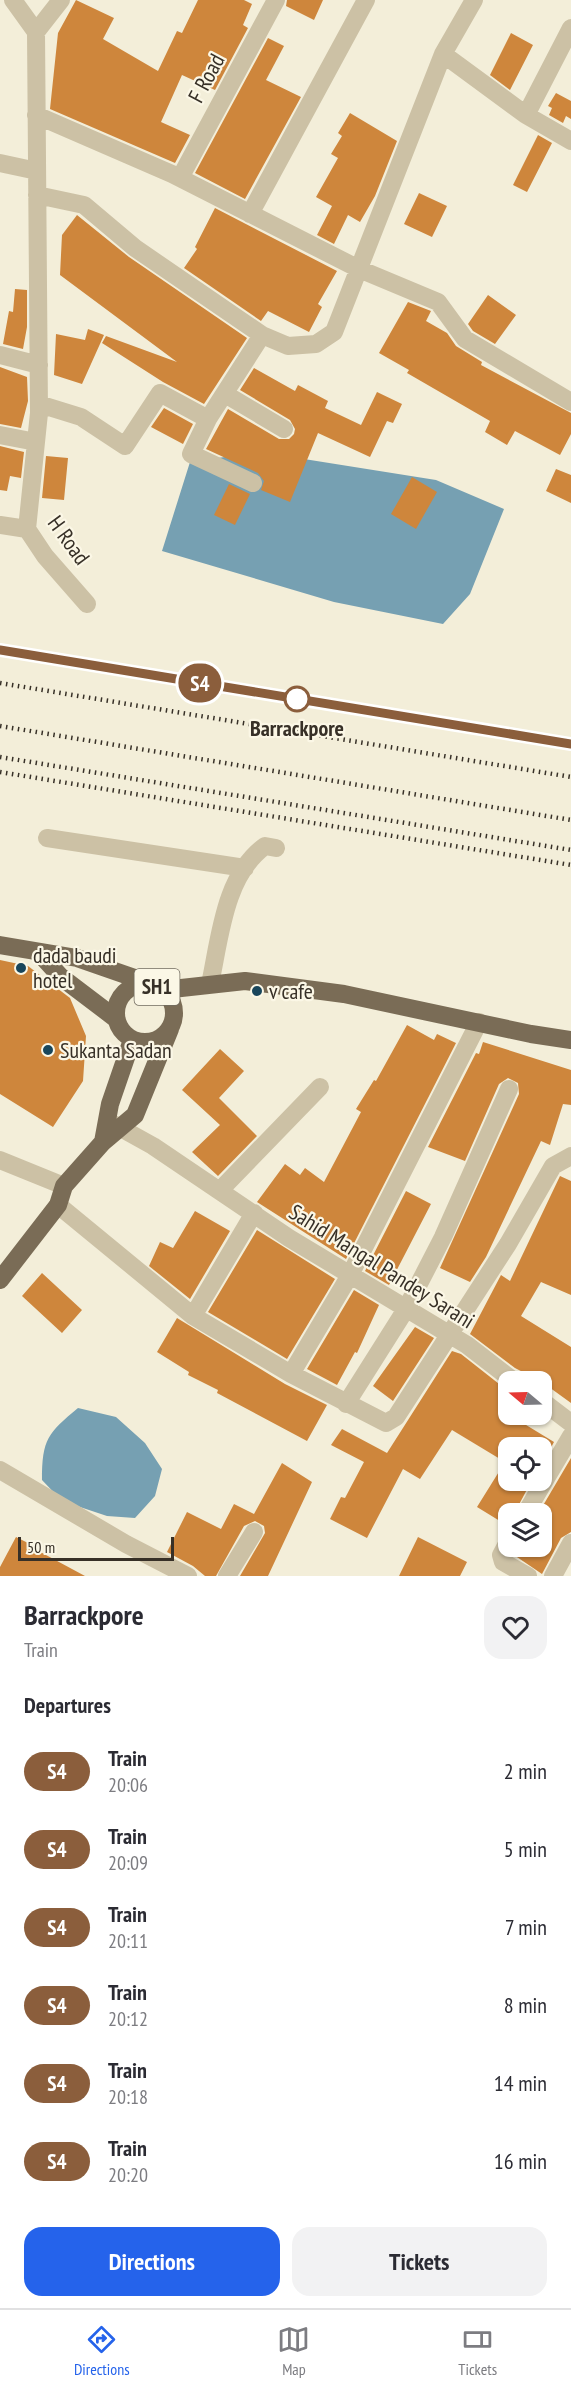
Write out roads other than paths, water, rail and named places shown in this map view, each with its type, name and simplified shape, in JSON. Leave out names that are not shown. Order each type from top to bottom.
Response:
[{"type":"main road","name":"SH1","points":[[0,945],[77,958],[157,987],[172,1001],[174,1015],[135,1115],[113,1124],[103,1142],[64,1186],[58,1205],[0,1280]]},
{"type":"main road","name":"SH1","points":[[39,952],[61,977],[115,1018],[121,1031],[132,1040],[146,1043],[159,1039],[170,1029]]},
{"type":"main road","points":[[157,987],[245,981],[344,994],[571,1040]]},
{"type":"main road","name":"SH1","points":[[115,1018],[116,1004],[124,992],[136,985],[157,987]]},
{"type":"main road","points":[[113,1124],[132,1040]]},
{"type":"street","points":[[13,0],[36,32],[61,0]]},
{"type":"street","name":"F Road","points":[[180,178],[276,0]]},
{"type":"street","points":[[250,214],[366,0]]},
{"type":"street","points":[[37,195],[84,205],[135,248],[262,335],[288,346],[315,344],[333,332],[443,54],[474,0]]},
{"type":"street","points":[[526,115],[571,27]]},
{"type":"street","name":"H Road","points":[[36,32],[39,404],[27,529],[45,556],[87,604]]},
{"type":"street","points":[[443,54],[526,115],[571,141]]},
{"type":"street","points":[[36,115],[180,178],[359,269],[438,302],[465,339],[571,402]]},
{"type":"street","points":[[0,163],[37,171]]},
{"type":"street","points":[[253,483],[191,454],[208,419],[262,335]]},
{"type":"street","points":[[0,355],[39,365]]},
{"type":"street","points":[[39,404],[81,417],[125,446],[160,393],[208,419]]},
{"type":"street","points":[[225,394],[284,429]]},
{"type":"street","points":[[0,435],[36,442]]},
{"type":"street","points":[[0,525],[27,529]]},
{"type":"street","points":[[47,838],[245,868]]},
{"type":"street","points":[[210,984],[231,891],[254,854],[265,846],[276,848]]},
{"type":"street","points":[[291,1374],[350,1275],[479,1022]]},
{"type":"street","points":[[223,1192],[226,1184],[320,1088]]},
{"type":"street","points":[[346,1404],[406,1309],[443,1237],[509,1089]]},
{"type":"street","name":"Sahid Mangal Pandey Sarani","points":[[113,1124],[153,1146],[289,1238],[467,1346],[500,1371]]},
{"type":"street","points":[[58,1205],[194,1316],[291,1374],[380,1423],[390,1422],[396,1417],[508,1244],[553,1166],[571,1156]]},
{"type":"street","points":[[0,1160],[64,1186]]},
{"type":"street","points":[[194,1316],[254,1213]]},
{"type":"street","points":[[552,1409],[571,1423]]},
{"type":"street","points":[[531,1503],[571,1436]]},
{"type":"street","points":[[0,1470],[87,1522],[188,1576]]},
{"type":"street","points":[[227,1576],[254,1532]]},
{"type":"street","points":[[553,1576],[571,1543]]},
{"type":"street","points":[[502,1557],[503,1562],[528,1576]]},
{"type":"water","points":[[260,452],[436,480],[504,509],[470,594],[443,624],[334,602],[162,551],[190,462]]},
{"type":"water","points":[[78,1408],[116,1417],[145,1443],[162,1469],[155,1496],[135,1518],[107,1516],[62,1501],[42,1480],[43,1455],[49,1438],[53,1431]]},
{"type":"railway","points":[[0,650],[571,744]]},
{"type":"railway","points":[[0,683],[571,777]]},
{"type":"railway","points":[[0,726],[571,820]]},
{"type":"railway","points":[[0,757],[571,850]]},
{"type":"railway","points":[[0,772],[571,865]]},
{"type":"train","name":"S4","points":[[0,650],[571,744]]},
{"type":"place","name":"Barrackpore","points":[[297,699]]},
{"type":"place","name":"dada baudi hotel","points":[[21,968]]},
{"type":"place","name":"v cafe","points":[[257,991]]},
{"type":"place","name":"Sukanta Sadan","points":[[48,1050]]}]
